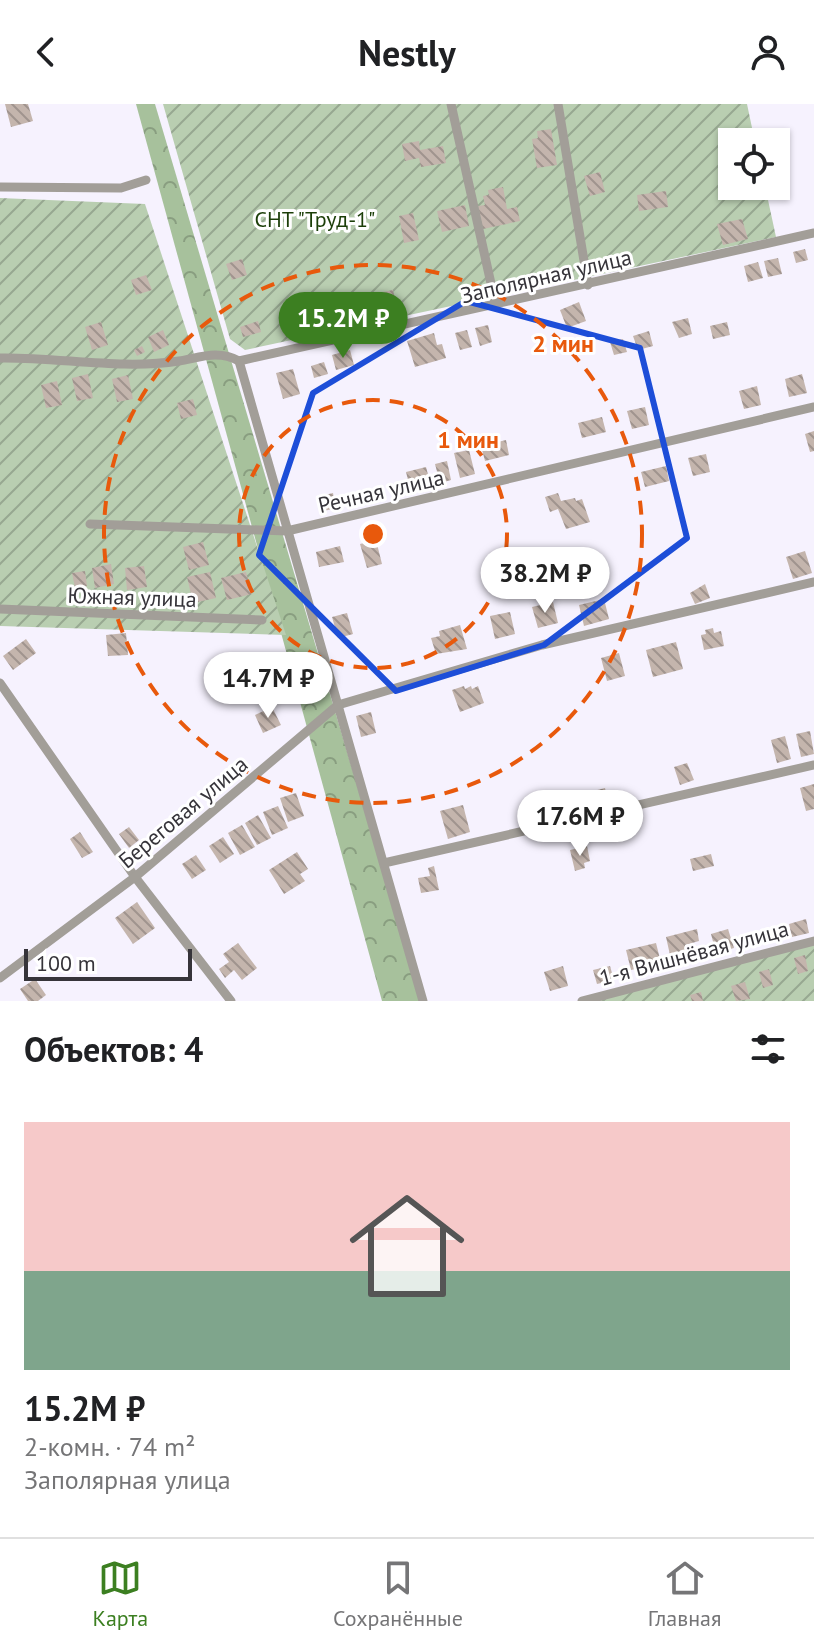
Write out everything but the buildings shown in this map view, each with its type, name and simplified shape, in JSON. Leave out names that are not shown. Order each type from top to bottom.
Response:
[{"type":"street","points":[[451,104],[496,306]]},
{"type":"street","points":[[558,104],[588,285]]},
{"type":"street","points":[[0,187],[121,188],[146,180]]},
{"type":"street","name":"Заполярная улица","points":[[0,358],[43,357],[131,365],[224,353],[239,361],[814,233]]},
{"type":"street","points":[[239,361],[423,1001]]},
{"type":"street","name":"Речная улица","points":[[90,524],[287,531],[814,407]]},
{"type":"street","name":"Береговая улица","points":[[0,978],[135,877],[338,705],[542,645],[814,582]]},
{"type":"street","name":"Южная улица","points":[[0,609],[262,620]]},
{"type":"street","points":[[0,683],[135,877],[231,1001]]},
{"type":"street","points":[[384,863],[814,765]]},
{"type":"street","name":"1-я Вишнёвая улица","points":[[582,1001],[814,941]]},
{"type":"highlighted area","points":[[466,301],[640,348],[687,538],[544,645],[396,691],[259,555],[313,393]]},
{"type":"green space","points":[[136,104],[155,104],[421,1001],[382,1001]]},
{"type":"green space","name":"СНТ \"Труд-1\"","points":[[163,104],[747,104],[752,128],[718,128],[718,200],[768,200],[776,237],[245,350],[230,339]]},
{"type":"green space","points":[[0,198],[145,204],[286,635],[0,626]]},
{"type":"green space","points":[[814,943],[814,1001],[586,1001]]}]
